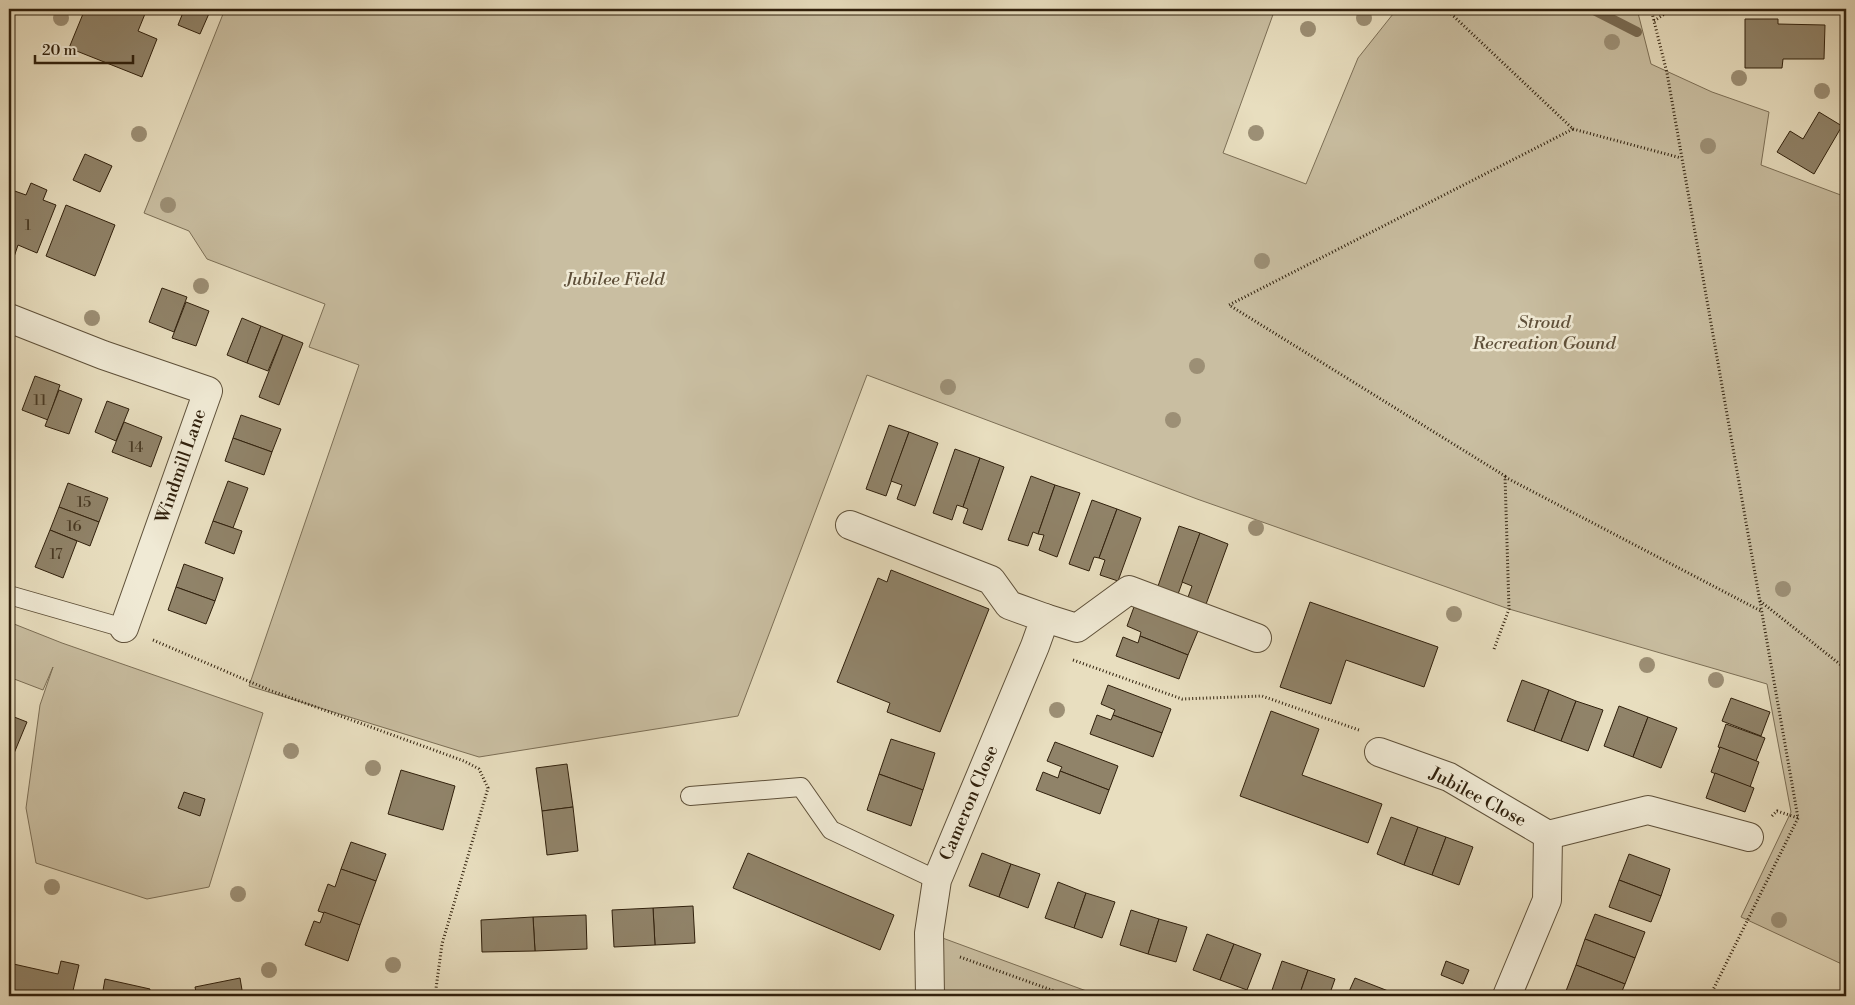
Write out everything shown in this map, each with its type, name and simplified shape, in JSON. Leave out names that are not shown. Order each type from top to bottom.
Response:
[{"type":"street","name":"Windmill Lane","points":[[9,318],[103,355],[208,391],[124,628]]},
{"type":"street","points":[[850,525],[991,580],[1009,605],[1077,628],[1129,590],[1257,638]]},
{"type":"street","name":"Cameron Close","points":[[930,996],[929,933],[937,880],[1045,618]]},
{"type":"street","name":"Jubilee Close","points":[[1379,752],[1449,777],[1548,834]]},
{"type":"street","points":[[1507,996],[1547,900],[1548,834],[1648,810],[1749,837]]},
{"type":"lane","points":[[9,595],[124,628]]},
{"type":"lane","points":[[690,796],[801,788],[831,830],[937,880]]},
{"type":"path","points":[[1446,9],[1573,129],[1681,158]]},
{"type":"path","points":[[1651,9],[1667,73],[1798,818],[1710,996]]},
{"type":"path","points":[[1654,21],[1672,9]]},
{"type":"path","points":[[1573,129],[1229,305],[1505,476],[1761,611]]},
{"type":"path","points":[[1494,649],[1509,609],[1505,476]]},
{"type":"path","points":[[1760,601],[1846,669]]},
{"type":"path","points":[[124,628],[269,690],[464,761],[479,769],[488,788],[442,944],[436,996]]},
{"type":"path","points":[[1035,646],[1182,699],[1262,696],[1358,729],[1379,752]]},
{"type":"path","points":[[929,945],[1068,996]]},
{"type":"green space","name":"Jubilee Field","points":[[225,9],[1275,9],[1223,153],[1306,184],[1358,58],[1397,9],[1637,9],[1651,64],[1712,92],[1769,112],[1761,165],[1846,197],[1846,966],[1741,917],[1791,812],[1767,684],[1509,609],[1197,499],[867,375],[738,716],[479,757],[249,686],[359,365],[309,347],[325,304],[207,259],[189,231],[144,213]]},
{"type":"green space","points":[[9,622],[62,643],[263,713],[209,887],[147,899],[36,863],[26,808],[40,705],[53,667],[43,690],[9,677]]},
{"type":"green space","points":[[929,933],[1100,996],[930,996]]},
{"type":"building","points":[[85,9],[147,9],[138,31],[157,39],[142,77],[69,48]]},
{"type":"building","points":[[180,9],[211,9],[200,34],[178,25],[184,10]]},
{"type":"building","points":[[1745,19],[1778,19],[1778,24],[1825,25],[1824,59],[1783,59],[1782,68],[1745,68]]},
{"type":"building","points":[[1819,112],[1842,126],[1814,174],[1777,152],[1790,131],[1803,139]]},
{"type":"building","points":[[85,154],[112,166],[100,192],[73,180]]},
{"type":"building","points":[[31,183],[47,190],[43,200],[56,205],[37,253],[18,245],[13,260],[9,258],[9,189],[26,195]]},
{"type":"building","points":[[66,205],[115,225],[95,276],[46,256]]},
{"type":"building","points":[[162,288],[187,297],[174,332],[149,322]]},
{"type":"building","points":[[186,302],[209,311],[196,346],[172,338]]},
{"type":"building","points":[[242,318],[261,326],[247,363],[227,355]]},
{"type":"building","points":[[261,326],[283,335],[268,371],[247,363]]},
{"type":"building","points":[[283,335],[303,343],[279,405],[259,397]]},
{"type":"building","points":[[9,366],[14,368],[9,384]]},
{"type":"building","points":[[35,376],[60,385],[48,420],[22,410]]},
{"type":"building","points":[[59,390],[82,399],[69,434],[45,426]]},
{"type":"building","points":[[107,401],[129,409],[116,441],[95,432]]},
{"type":"building","points":[[241,415],[281,429],[272,452],[233,438]]},
{"type":"building","points":[[124,422],[162,437],[151,467],[112,452]]},
{"type":"building","points":[[889,425],[909,432],[886,496],[866,489]]},
{"type":"building","points":[[909,432],[938,443],[915,506],[897,499],[902,485],[891,481]]},
{"type":"building","points":[[233,438],[272,452],[264,475],[225,461]]},
{"type":"building","points":[[955,449],[980,458],[963,507],[957,505],[952,520],[933,513]]},
{"type":"building","points":[[980,458],[1004,467],[982,530],[963,523],[968,509],[963,507]]},
{"type":"building","points":[[1031,476],[1055,485],[1038,534],[1033,532],[1028,546],[1008,540]]},
{"type":"building","points":[[228,481],[248,488],[233,528],[213,521]]},
{"type":"building","points":[[68,483],[108,498],[99,522],[59,507]]},
{"type":"building","points":[[1055,485],[1080,493],[1057,557],[1039,550],[1044,535],[1038,534]]},
{"type":"building","points":[[1092,500],[1117,509],[1099,558],[1094,557],[1089,571],[1069,564]]},
{"type":"building","points":[[59,507],[99,522],[90,546],[50,530]]},
{"type":"building","points":[[1117,509],[1141,518],[1118,581],[1100,575],[1105,560],[1099,558]]},
{"type":"building","points":[[213,521],[242,531],[234,554],[205,543]]},
{"type":"building","points":[[1179,526],[1200,533],[1177,597],[1157,589]]},
{"type":"building","points":[[50,530],[77,541],[63,578],[35,567]]},
{"type":"building","points":[[1200,533],[1228,544],[1205,607],[1187,600],[1192,586],[1182,582]]},
{"type":"building","points":[[184,564],[223,578],[215,601],[176,587]]},
{"type":"building","points":[[891,570],[989,609],[940,732],[887,712],[890,703],[837,682],[878,578],[887,582]]},
{"type":"building","points":[[176,587],[215,601],[206,624],[168,610]]},
{"type":"building","points":[[1310,602],[1438,647],[1424,687],[1346,660],[1331,704],[1280,687]]},
{"type":"building","points":[[1134,607],[1198,631],[1188,655],[1140,636],[1141,632],[1127,626]]},
{"type":"building","points":[[1140,636],[1188,655],[1179,679],[1116,656],[1123,637],[1138,643]]},
{"type":"building","points":[[1522,680],[1549,690],[1534,731],[1507,721]]},
{"type":"building","points":[[1108,685],[1171,709],[1162,733],[1113,715],[1115,710],[1101,704]]},
{"type":"building","points":[[1549,690],[1576,701],[1561,741],[1534,731]]},
{"type":"building","points":[[1731,698],[1770,712],[1761,736],[1722,721]]},
{"type":"building","points":[[1576,701],[1603,710],[1588,751],[1561,741]]},
{"type":"building","points":[[1619,706],[1648,717],[1633,757],[1604,746]]},
{"type":"building","points":[[1271,711],[1319,729],[1302,775],[1382,804],[1368,843],[1240,796]]},
{"type":"building","points":[[9,715],[27,722],[10,763],[9,762]]},
{"type":"building","points":[[1097,715],[1111,720],[1113,715],[1162,733],[1153,757],[1090,734]]},
{"type":"building","points":[[1648,717],[1677,728],[1661,768],[1633,757]]},
{"type":"building","points":[[1726,724],[1765,738],[1756,761],[1718,747]]},
{"type":"building","points":[[891,739],[935,753],[923,790],[879,774]]},
{"type":"building","points":[[1055,742],[1118,766],[1109,790],[1060,771],[1062,767],[1047,761]]},
{"type":"building","points":[[1720,747],[1759,762],[1750,787],[1711,772]]},
{"type":"building","points":[[567,764],[573,807],[542,811],[536,768]]},
{"type":"building","points":[[401,770],[455,786],[443,830],[388,814]]},
{"type":"building","points":[[1060,771],[1109,790],[1100,814],[1036,790],[1043,772],[1058,778]]},
{"type":"building","points":[[1715,773],[1754,788],[1745,812],[1706,798]]},
{"type":"building","points":[[879,774],[923,790],[911,826],[867,810]]},
{"type":"building","points":[[184,792],[205,799],[200,816],[178,808]]},
{"type":"building","points":[[573,807],[578,851],[547,855],[542,811]]},
{"type":"building","points":[[1391,817],[1418,827],[1404,865],[1377,854]]},
{"type":"building","points":[[1418,827],[1446,837],[1432,875],[1404,865]]},
{"type":"building","points":[[1446,837],[1473,847],[1459,885],[1432,875]]},
{"type":"building","points":[[351,842],[386,854],[376,881],[341,869]]},
{"type":"building","points":[[748,853],[894,915],[880,950],[733,888]]},
{"type":"building","points":[[982,853],[1011,864],[999,897],[969,886]]},
{"type":"building","points":[[1629,854],[1670,869],[1661,896],[1619,880]]},
{"type":"building","points":[[1011,864],[1040,874],[1028,908],[999,897]]},
{"type":"building","points":[[341,869],[376,881],[360,925],[318,911],[328,884],[335,887]]},
{"type":"building","points":[[1619,880],[1661,896],[1651,922],[1609,907]]},
{"type":"building","points":[[1058,882],[1086,893],[1074,928],[1045,918]]},
{"type":"building","points":[[1086,893],[1115,902],[1102,938],[1074,928]]},
{"type":"building","points":[[693,906],[695,943],[655,945],[653,908]]},
{"type":"building","points":[[653,908],[655,945],[614,947],[612,910]]},
{"type":"building","points":[[1131,910],[1159,919],[1148,954],[1120,945]]},
{"type":"building","points":[[324,912],[360,925],[348,961],[305,945],[314,921],[320,923]]},
{"type":"building","points":[[1595,914],[1645,932],[1635,958],[1585,939]]},
{"type":"building","points":[[586,915],[587,949],[535,951],[533,917]]},
{"type":"building","points":[[533,917],[535,951],[482,952],[481,920]]},
{"type":"building","points":[[1159,919],[1187,927],[1176,962],[1148,954]]},
{"type":"building","points":[[1207,934],[1234,944],[1220,980],[1193,970]]},
{"type":"building","points":[[1585,939],[1635,958],[1625,984],[1576,965]]},
{"type":"building","points":[[1234,944],[1261,954],[1247,990],[1220,980]]},
{"type":"building","points":[[61,961],[79,965],[72,995],[59,992],[58,996],[9,996],[9,963],[58,974]]},
{"type":"building","points":[[1282,961],[1308,970],[1299,996],[1270,996]]},
{"type":"building","points":[[1446,961],[1469,970],[1463,984],[1441,975]]},
{"type":"building","points":[[1576,965],[1625,984],[1620,996],[1580,996],[1566,991]]},
{"type":"building","points":[[1308,970],[1335,979],[1329,996],[1299,996]]},
{"type":"building","points":[[240,978],[243,996],[175,996],[196,992],[195,987]]},
{"type":"building","points":[[1355,978],[1401,996],[1347,996]]},
{"type":"building","points":[[105,979],[150,989],[149,996],[102,996]]},
{"type":"waterway","points":[[1592,9],[1637,32]]},
{"type":"park label","name":"Stroud Recreation Gound","points":[[1544,332]]}]
